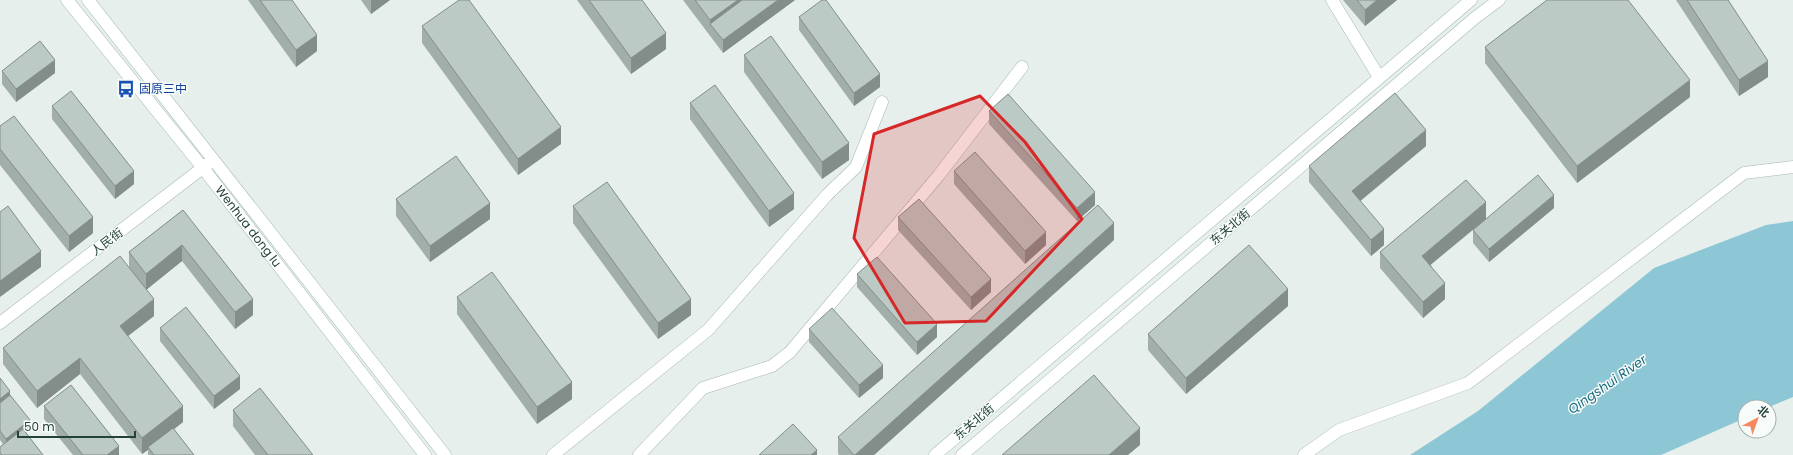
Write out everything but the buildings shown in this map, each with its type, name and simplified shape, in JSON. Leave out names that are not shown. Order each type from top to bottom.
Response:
[{"type":"main road","name":"Wenhua dong lu","points":[[67,0],[203,168],[425,455]]},
{"type":"main road","name":"Wenhua dong lu","points":[[88,0],[445,455]]},
{"type":"main road","points":[[1332,0],[1379,78]]},
{"type":"main road","name":"东关北街","points":[[935,455],[1471,0]]},
{"type":"main road","name":"东关北街","points":[[962,455],[1470,22],[1499,0]]},
{"type":"main road","points":[[639,455],[703,388],[772,366],[790,352],[938,174],[1022,66]]},
{"type":"main road","points":[[553,455],[708,330],[827,195],[856,167],[882,102]]},
{"type":"main road","name":"人民街","points":[[0,323],[213,160]]},
{"type":"main road","points":[[1304,455],[1339,430],[1468,383],[1744,173],[1793,167]]},
{"type":"highlighted area","points":[[980,96],[1025,142],[1082,219],[986,321],[905,323],[854,238],[874,134]]},
{"type":"water","name":"Qingshui River","points":[[1793,221],[1793,397],[1777,404],[1777,399],[1737,399],[1737,422],[1661,455],[1410,455],[1478,411],[1654,268],[1766,225]]},
{"type":"place","name":"固原三中","points":[[126,89]]}]
